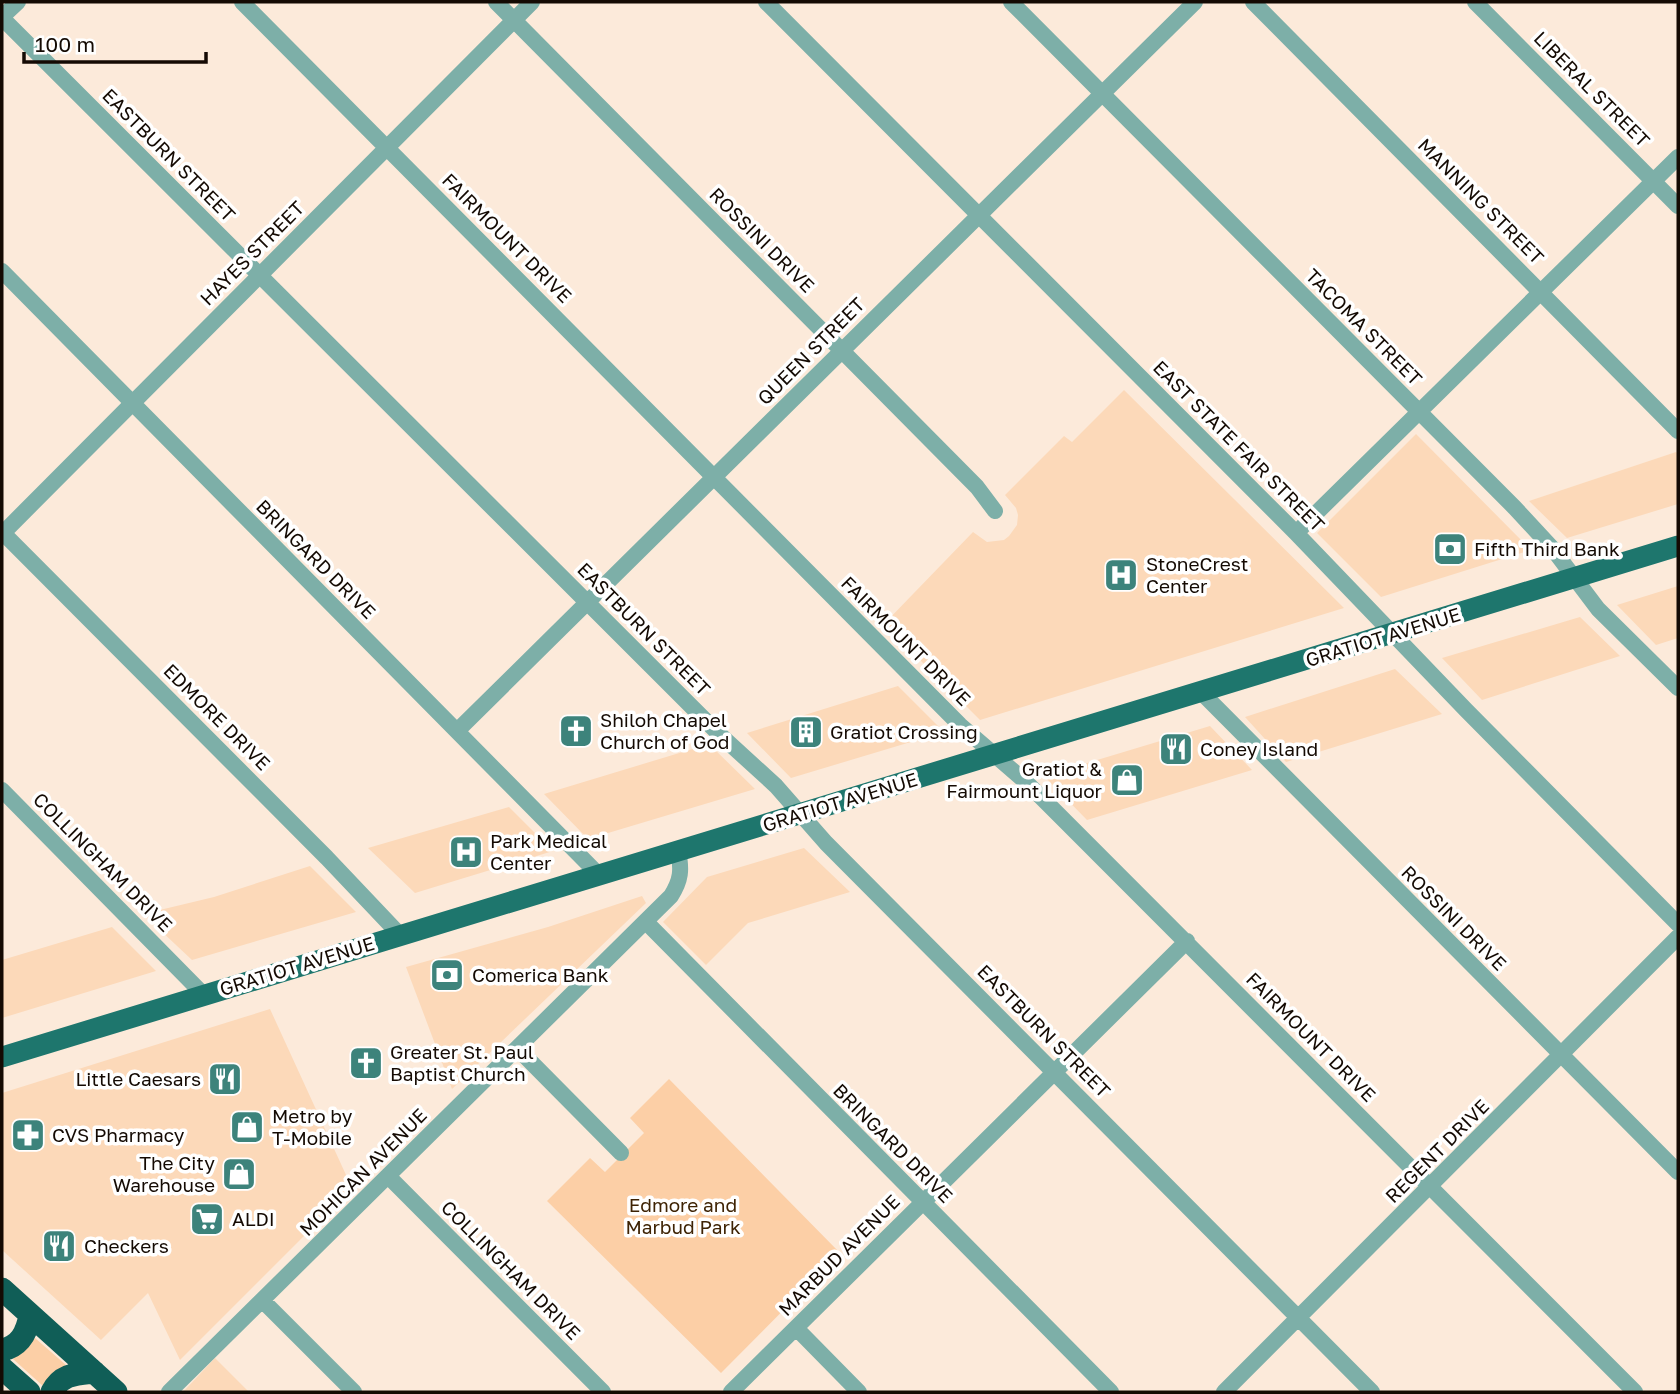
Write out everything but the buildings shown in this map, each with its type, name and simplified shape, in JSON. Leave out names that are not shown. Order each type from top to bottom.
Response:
[{"type":"highway","points":[[2,1289],[116,1392]]},
{"type":"highway","points":[[2,1350],[16,1345],[22,1339],[30,1315]]},
{"type":"highway","points":[[2,1368],[29,1392]]},
{"type":"highway","points":[[52,1392],[62,1378],[94,1372]]},
{"type":"main road","name":"GRATIOT AVENUE","points":[[3,1055],[600,876],[1678,546]]},
{"type":"street","points":[[2,18],[18,2]]},
{"type":"street","name":"FAIRMOUNT DRIVE","points":[[242,2],[951,717],[996,754],[1187,942],[1635,1392]]},
{"type":"street","name":"ROSSINI DRIVE","points":[[496,2],[977,487],[995,511]]},
{"type":"street","name":"HAYES STREET","points":[[2,533],[531,2]]},
{"type":"street","name":"EAST STATE FAIR STREET","points":[[766,2],[1296,533],[1678,924]]},
{"type":"street","name":"TACOMA STREET","points":[[1011,2],[1515,509],[1576,578],[1598,609],[1678,688]]},
{"type":"street","name":"QUEEN STREET","points":[[457,731],[1195,2]]},
{"type":"street","name":"MANNING STREET","points":[[1253,2],[1678,431]]},
{"type":"street","name":"LIBERAL STREET","points":[[1475,2],[1678,206]]},
{"type":"street","name":"EASTBURN STREET","points":[[2,18],[719,733],[773,782],[826,844],[1372,1392]]},
{"type":"street","points":[[1296,533],[1678,157]]},
{"type":"street","name":"BRINGARD DRIVE","points":[[2,271],[600,876]]},
{"type":"street","name":"EDMORE DRIVE","points":[[2,533],[327,858],[400,935]]},
{"type":"street","name":"ROSSINI DRIVE","points":[[1201,692],[1678,1172]]},
{"type":"street","name":"COLLINGHAM DRIVE","points":[[2,790],[203,994]]},
{"type":"street","name":"MOHICAN AVENUE","points":[[169,1392],[671,896],[679,883],[682,870],[678,851]]},
{"type":"street","name":"BRINGARD DRIVE","points":[[646,922],[1111,1392]]},
{"type":"street","name":"REGENT DRIVE","points":[[1224,1392],[1678,937]]},
{"type":"street","name":"MARBUD AVENUE","points":[[731,1392],[1187,942]]},
{"type":"street","points":[[518,1049],[621,1153]]},
{"type":"street","name":"COLLINGHAM DRIVE","points":[[389,1177],[603,1392]]},
{"type":"street","points":[[263,1301],[354,1392]]},
{"type":"street","points":[[796,1328],[859,1392]]},
{"type":"shaded area","name":"StoneCrest Center","points":[[1124,390],[1344,608],[980,720],[884,624],[973,532],[987,542],[1004,540],[1009,536],[1017,525],[1018,515],[1016,508],[1005,495],[1064,436],[1072,442]]},
{"type":"shaded area","points":[[1416,434],[1531,550],[1381,597],[1317,533]]},
{"type":"shaded area","points":[[1676,452],[1678,504],[1567,538],[1529,501]]},
{"type":"shaded area","points":[[1678,586],[1678,638],[1656,645],[1617,605]]},
{"type":"shaded area","points":[[1580,617],[1620,656],[1482,700],[1442,658]]},
{"type":"shaded area","points":[[1395,669],[1442,714],[1286,762],[1245,717]]},
{"type":"shaded area","points":[[898,686],[944,732],[791,778],[747,733]]},
{"type":"shaded area","points":[[1210,726],[1252,770],[1087,820],[1044,776]]},
{"type":"shaded area","points":[[709,744],[755,789],[588,839],[544,794]]},
{"type":"shaded area","points":[[509,807],[553,851],[415,893],[368,848]]},
{"type":"shaded area","points":[[804,848],[850,892],[748,923],[706,965],[663,922],[707,877]]},
{"type":"shaded area","points":[[310,866],[356,912],[192,960],[143,914],[214,897]]},
{"type":"shaded area","points":[[642,896],[646,903],[452,1089],[406,967],[548,927]]},
{"type":"shaded area","points":[[112,927],[156,971],[2,1018],[2,960]]},
{"type":"shaded area","points":[[270,1009],[352,1188],[180,1360],[148,1293],[101,1340],[2,1250],[2,1093]]},
{"type":"shaded area","points":[[215,1358],[249,1392],[183,1392]]},
{"type":"green space","name":"Edmore and Marbud Park","points":[[669,1079],[840,1253],[721,1373],[547,1201],[590,1158],[605,1172],[644,1133],[630,1118]]},
{"type":"green space","points":[[35,1338],[66,1365],[43,1386],[13,1359]]},
{"type":"place","name":"Fifth Third Bank","points":[[1450,549]]},
{"type":"place","name":"StoneCrest Center","points":[[1121,575]]},
{"type":"place","name":"Shiloh Chapel Church of God","points":[[576,731]]},
{"type":"place","name":"Gratiot Crossing","points":[[806,732]]},
{"type":"place","name":"Coney Island","points":[[1176,749]]},
{"type":"place","name":"Gratiot & Fairmount Liquor","points":[[1127,780]]},
{"type":"place","name":"Park Medical Center","points":[[466,852]]},
{"type":"place","name":"Comerica Bank","points":[[447,975]]},
{"type":"place","name":"Greater St. Paul Baptist Church","points":[[366,1063]]},
{"type":"place","name":"Little Caesars","points":[[225,1079]]},
{"type":"place","name":"Metro by T-Mobile","points":[[247,1127]]},
{"type":"place","name":"CVS Pharmacy","points":[[28,1135]]},
{"type":"place","name":"The City Warehouse","points":[[239,1174]]},
{"type":"place","name":"ALDI","points":[[207,1219]]},
{"type":"place","name":"Checkers","points":[[59,1246]]}]
